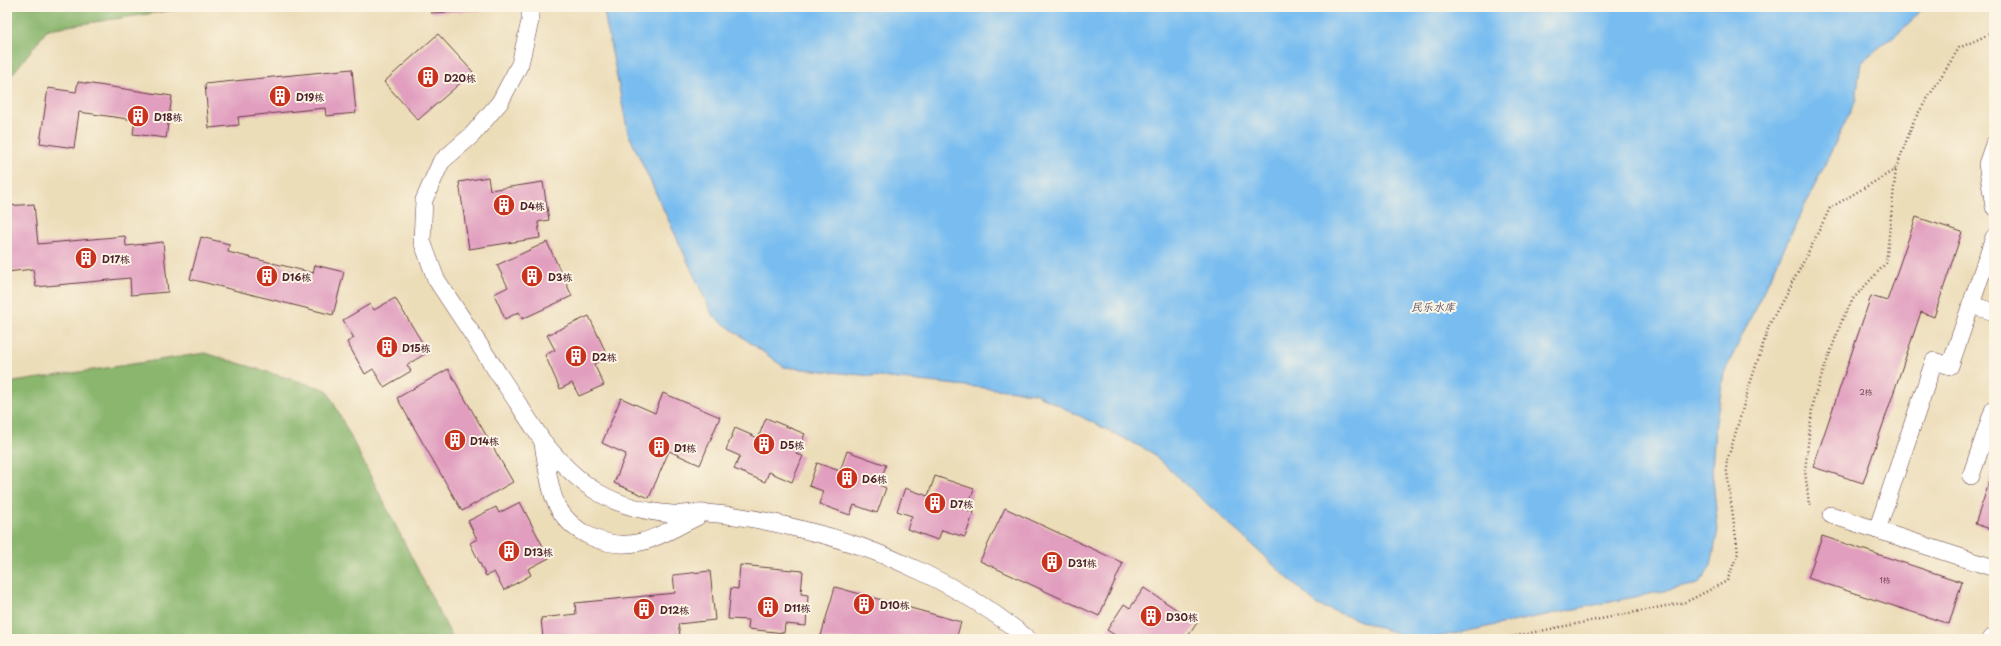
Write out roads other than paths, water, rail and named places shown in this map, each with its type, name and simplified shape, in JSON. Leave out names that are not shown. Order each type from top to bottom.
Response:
[{"type":"lane","points":[[530,7],[530,21],[520,64],[500,102],[472,135],[441,162],[424,200],[422,241],[436,279],[542,440],[561,464],[585,485],[612,500],[650,511],[673,514],[704,513],[753,519],[801,529],[848,542],[895,560],[938,581],[981,606],[1028,639]]},
{"type":"lane","points":[[1993,197],[1987,164],[1994,144]]},
{"type":"lane","points":[[1877,530],[1934,361],[1950,366],[1994,237]]},
{"type":"lane","points":[[1971,305],[1994,312]]},
{"type":"lane","points":[[1971,476],[1994,408]]},
{"type":"lane","points":[[542,440],[556,502],[563,515],[573,526],[599,540],[620,544],[641,542],[704,513]]},
{"type":"lane","points":[[1831,515],[1994,568]]},
{"type":"lane","points":[[1990,639],[1994,636]]},
{"type":"water","name":"民乐水库","points":[[603,7],[1922,7],[1910,23],[1861,62],[1856,100],[1724,373],[1715,429],[1712,469],[1718,530],[1711,566],[1698,584],[1428,639],[1410,639],[1317,605],[1151,452],[1034,393],[784,367],[713,316],[628,133]]},
{"type":"place","name":"D20栋","points":[[428,77]]},
{"type":"place","name":"D19栋","points":[[280,96]]},
{"type":"place","name":"D18栋","points":[[138,116]]},
{"type":"place","name":"D4栋","points":[[504,205]]},
{"type":"place","name":"D17栋","points":[[86,258]]},
{"type":"place","name":"D16栋","points":[[267,276]]},
{"type":"place","name":"D3栋","points":[[532,276]]},
{"type":"place","name":"D15栋","points":[[387,347]]},
{"type":"place","name":"D2栋","points":[[576,356]]},
{"type":"place","name":"D14栋","points":[[455,440]]},
{"type":"place","name":"D5栋","points":[[764,444]]},
{"type":"place","name":"D1栋","points":[[659,447]]},
{"type":"place","name":"D6栋","points":[[847,478]]},
{"type":"place","name":"D7栋","points":[[935,503]]},
{"type":"place","name":"D13栋","points":[[509,551]]},
{"type":"place","name":"D31栋","points":[[1052,562]]},
{"type":"place","name":"D10栋","points":[[864,604]]},
{"type":"place","name":"D11栋","points":[[768,607]]},
{"type":"place","name":"D12栋","points":[[644,609]]},
{"type":"place","name":"D30栋","points":[[1151,616]]}]
